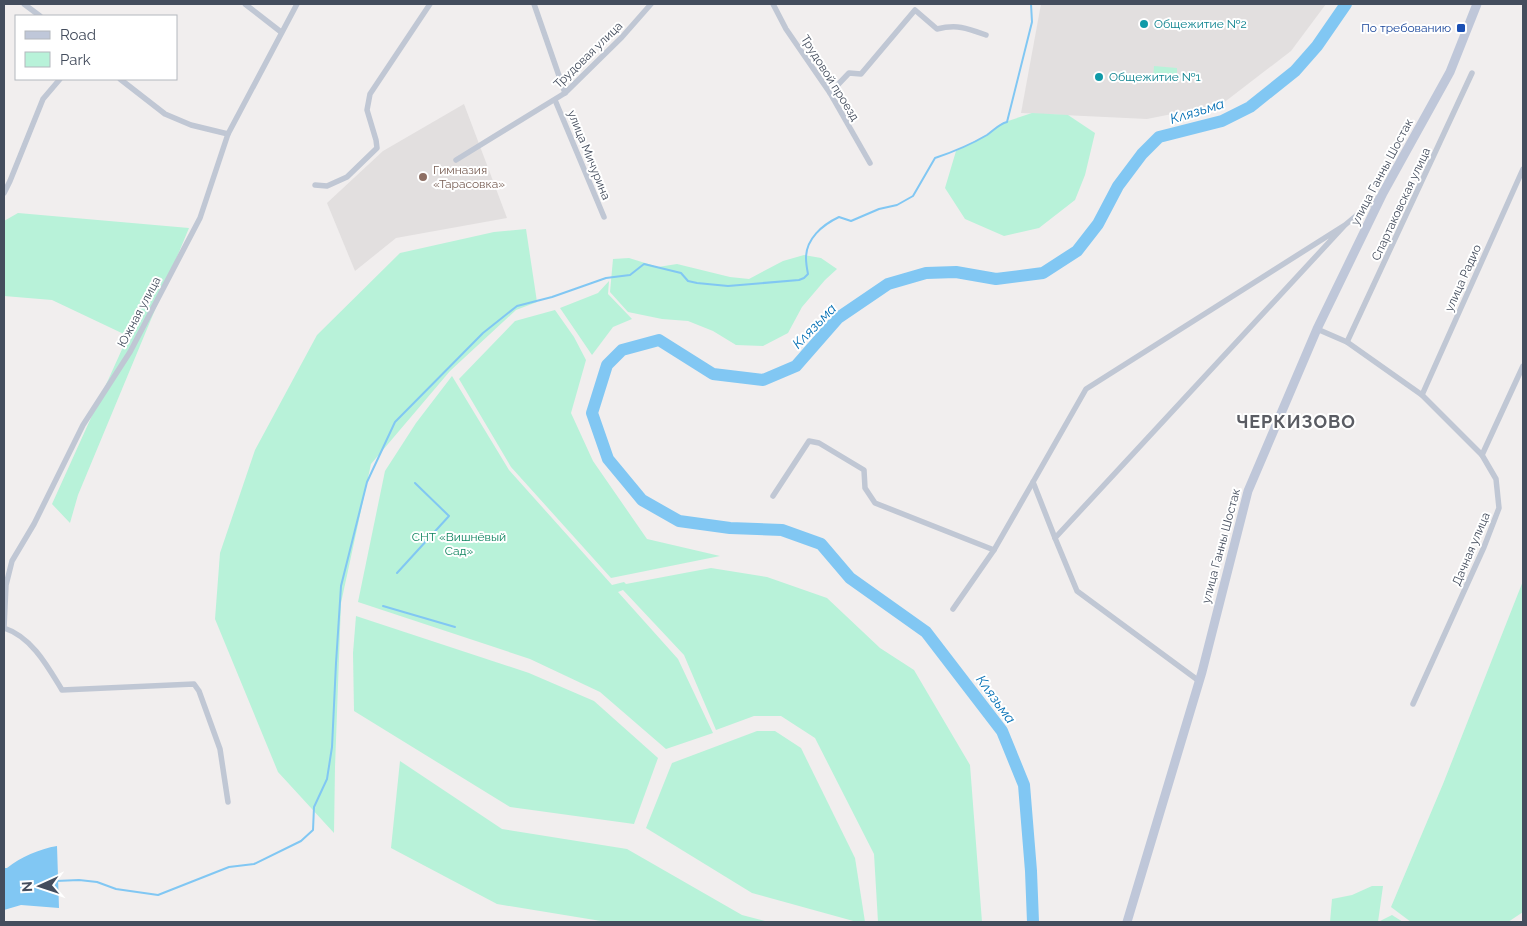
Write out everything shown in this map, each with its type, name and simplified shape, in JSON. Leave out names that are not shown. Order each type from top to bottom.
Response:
[{"type":"main road","name":"улица Ганны Шостак","points":[[1127,922],[1199,681],[1248,491],[1317,329],[1383,193],[1450,72],[1477,4]]},
{"type":"street","points":[[24,4],[39,15]]},
{"type":"street","points":[[245,4],[281,32]]},
{"type":"street","name":"Южная улица","points":[[4,628],[6,586],[12,561],[34,524],[83,425],[130,352],[195,226],[228,134],[281,32],[298,4]]},
{"type":"street","points":[[314,185],[327,186],[346,177],[377,148],[367,110],[370,94],[430,4]]},
{"type":"street","name":"улица Мичурина","points":[[534,4],[565,93]]},
{"type":"street","name":"Трудовая улица","points":[[456,160],[565,93],[622,37],[651,4]]},
{"type":"street","name":"Трудовой проезд","points":[[773,4],[786,29],[830,93],[870,163]]},
{"type":"street","points":[[830,93],[849,73],[861,74],[915,10],[937,29],[966,27],[986,35]]},
{"type":"street","name":"Спартаковская улица","points":[[1347,342],[1472,73]]},
{"type":"street","points":[[4,193],[43,100],[59,80]]},
{"type":"street","points":[[121,80],[165,114],[190,125],[228,134]]},
{"type":"street","name":"улица Мичурина","points":[[555,100],[604,217]]},
{"type":"street","name":"улица Радио","points":[[1422,394],[1523,169]]},
{"type":"street","points":[[1055,538],[1345,225],[1383,193]]},
{"type":"street","points":[[953,609],[994,550],[1086,389],[1345,225]]},
{"type":"street","name":"Дачная улица","points":[[1317,329],[1347,342],[1422,394],[1482,455],[1496,479],[1499,508],[1484,547],[1413,704]]},
{"type":"street","points":[[1482,455],[1523,366]]},
{"type":"street","points":[[773,496],[809,441],[819,442],[864,470],[865,488],[875,503],[994,550]]},
{"type":"street","points":[[1033,482],[1077,591],[1199,681]]},
{"type":"street","points":[[4,628],[14,631],[43,658],[62,690],[194,684],[199,691],[220,748],[228,802]]},
{"type":"shaded area","points":[[1041,4],[1326,4],[1291,51],[1222,104],[1147,119],[1021,113]]},
{"type":"shaded area","name":"Гимназия «Тарасовка»","points":[[464,104],[507,218],[396,238],[355,271],[327,203],[383,151]]},
{"type":"green space","points":[[1154,66],[1177,68],[1177,80],[1153,79]]},
{"type":"green space","points":[[1032,113],[1068,115],[1095,133],[1085,175],[1075,200],[1039,228],[1004,236],[965,219],[945,188],[956,151],[988,134],[1002,123]]},
{"type":"green space","points":[[18,213],[189,228],[78,495],[70,523],[52,504],[128,336],[52,300],[4,296],[4,221]]},
{"type":"green space","points":[[526,229],[537,302],[516,310],[450,371],[371,464],[341,603],[334,833],[278,772],[215,619],[220,553],[255,450],[317,335],[400,253],[494,232]]},
{"type":"green space","points":[[804,255],[821,258],[837,269],[802,307],[788,333],[763,346],[736,345],[713,331],[688,321],[662,319],[628,312],[610,292],[613,259],[629,258],[658,267],[677,264],[730,277],[749,279],[783,261]]},
{"type":"green space","points":[[609,281],[608,294],[632,319],[613,327],[592,355],[560,308],[598,293]]},
{"type":"green space","points":[[555,310],[574,337],[586,360],[571,413],[593,461],[647,539],[720,556],[611,578],[511,467],[459,379],[515,321]]},
{"type":"green space","name":"СНТ «Вишнёвый Сад»","points":[[452,376],[509,470],[612,585],[711,568],[767,577],[827,598],[880,648],[914,670],[970,765],[982,922],[878,922],[874,854],[815,738],[781,716],[754,716],[716,730],[684,655],[623,590],[618,592],[678,659],[713,733],[666,749],[600,692],[530,659],[358,602],[385,471],[416,423]]},
{"type":"green space","points":[[1523,581],[1523,912],[1508,922],[1411,922],[1391,907],[1443,784]]},
{"type":"green space","points":[[356,616],[529,673],[594,701],[658,758],[634,824],[510,807],[354,711],[353,653]]},
{"type":"green space","points":[[757,731],[775,731],[801,748],[855,858],[865,922],[857,922],[752,893],[646,828],[672,763]]},
{"type":"green space","points":[[400,761],[502,829],[627,849],[742,915],[769,922],[607,922],[497,904],[391,848]]},
{"type":"green space","points":[[1372,886],[1383,886],[1378,922],[1330,922],[1332,899],[1352,895]]},
{"type":"green space","points":[[1392,915],[1403,922],[1378,922]]},
{"type":"water","points":[[57,846],[59,908],[21,905],[4,910],[4,868],[30,854]]},
{"type":"waterway","points":[[56,881],[79,880],[97,882],[116,889],[158,895],[229,867],[254,864],[301,841],[313,830],[314,807],[327,779],[332,747],[341,586],[367,482],[395,422],[483,333],[517,306],[552,297],[606,278],[630,275],[644,264],[681,273],[688,281],[728,286],[804,278],[808,274],[806,258],[809,245],[821,228],[839,217],[851,221],[879,209],[897,205],[913,196],[935,158],[974,142],[1007,122],[1032,22],[1031,4]]},
{"type":"waterway","name":"Клязьма","points":[[1033,922],[1024,785],[1002,731],[926,632],[850,578],[821,544],[782,530],[730,528],[679,521],[642,500],[608,459],[592,413],[607,365],[622,350],[659,340],[713,374],[763,380],[796,366],[838,318],[888,284],[926,273],[956,272],[996,279],[1043,273],[1077,251],[1098,224],[1118,186],[1142,154],[1159,137],[1222,121],[1250,107],[1295,71],[1317,46],[1346,4]]},
{"type":"waterway","points":[[397,573],[449,516],[415,483]]},
{"type":"waterway","points":[[383,606],[455,627]]},
{"type":"place","name":"Общежитие №2","points":[[1144,24]]},
{"type":"place","name":"По требованию","points":[[1461,28]]},
{"type":"place","name":"Общежитие №1","points":[[1099,77]]},
{"type":"place","name":"Гимназия «Тарасовка»","points":[[423,177]]},
{"type":"district","name":"ЧЕРКИЗОВО","points":[[1296,421]]}]
